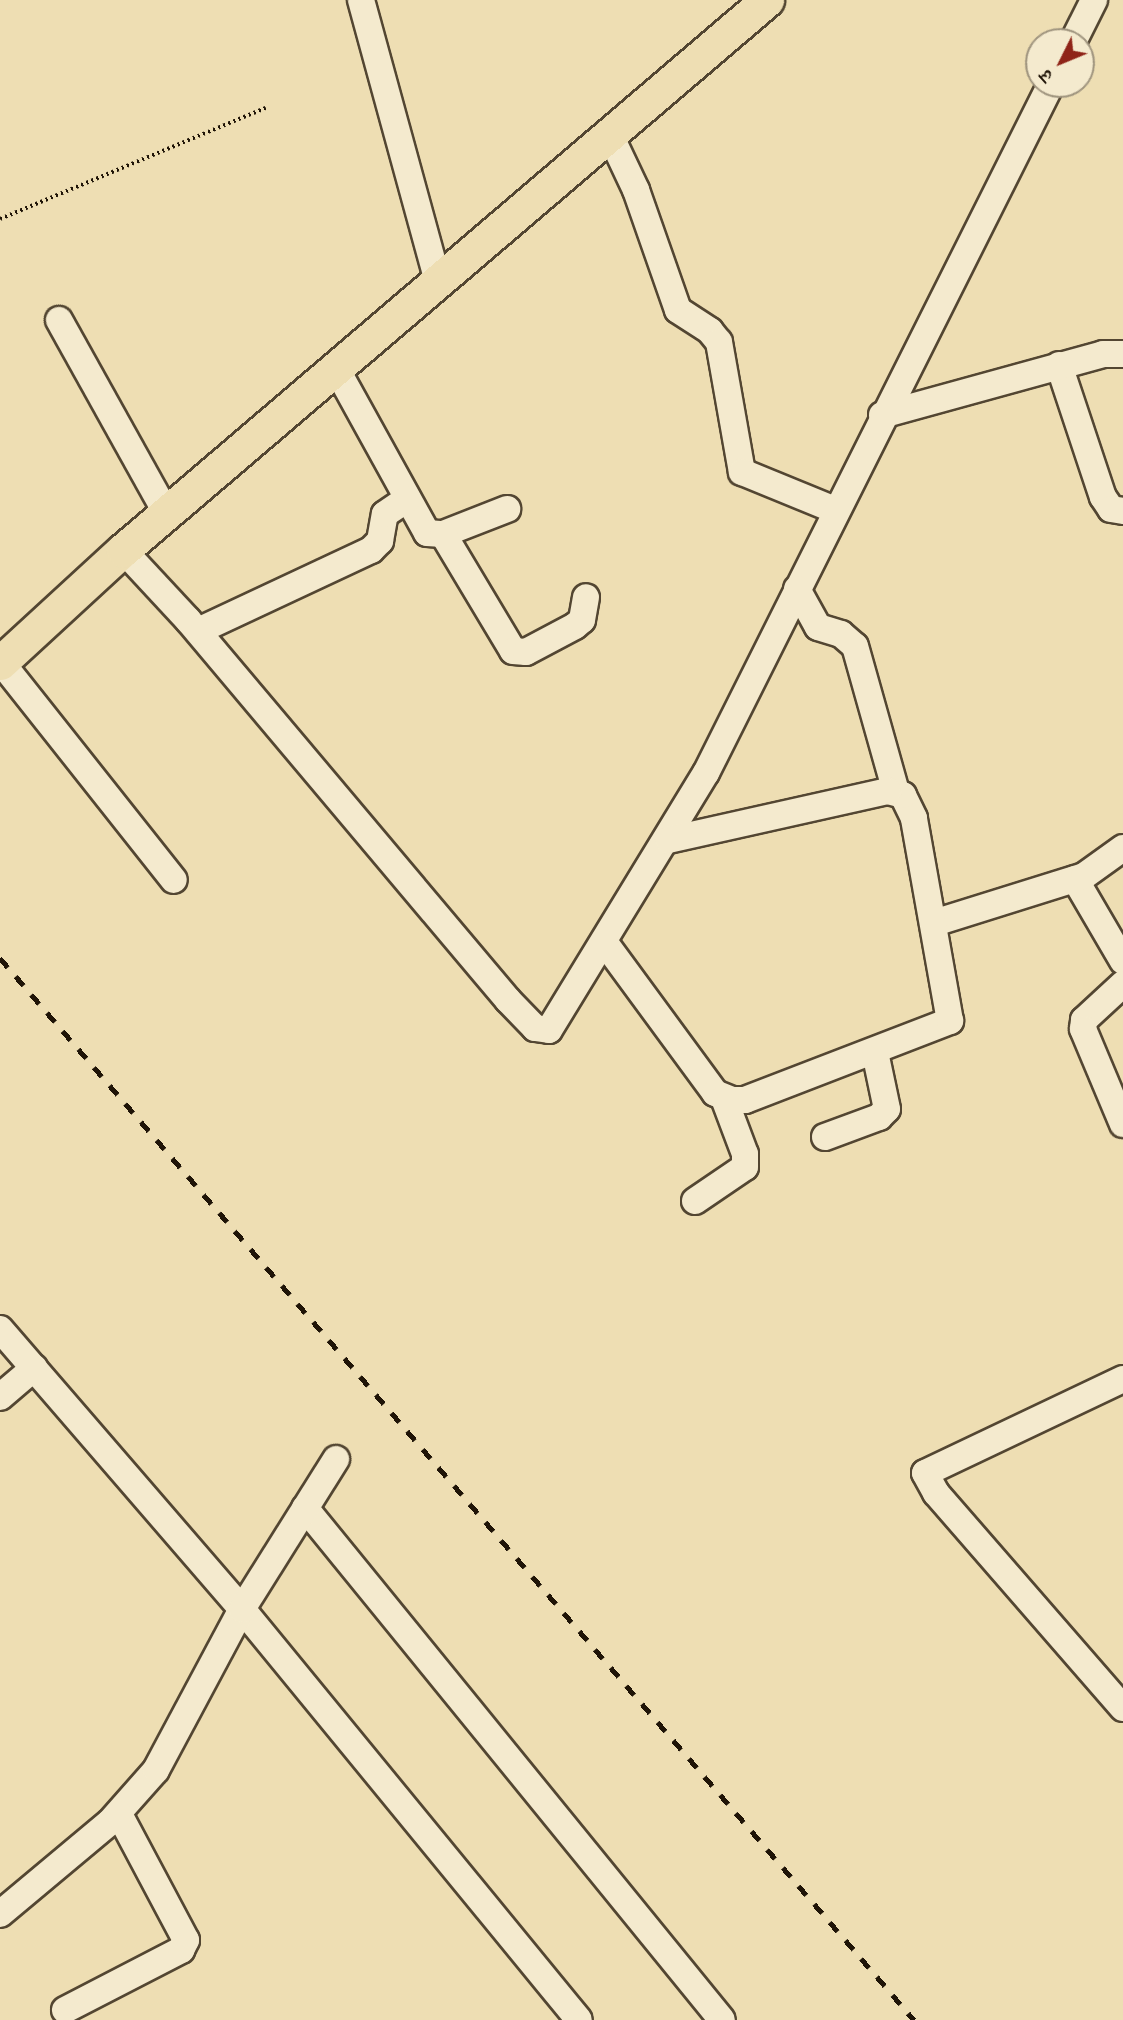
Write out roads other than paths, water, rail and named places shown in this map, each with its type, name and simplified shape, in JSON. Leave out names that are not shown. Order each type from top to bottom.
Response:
[{"type":"main road","points":[[1,662],[123,550],[611,137],[767,0]]},
{"type":"street","points":[[361,0],[438,281]]},
{"type":"street","points":[[1080,28],[1094,0]]},
{"type":"street","points":[[123,550],[198,631],[535,1028],[542,1032],[555,1026],[668,840],[737,713],[835,510],[1044,98]]},
{"type":"street","points":[[611,137],[640,201],[675,303],[681,314],[710,331],[719,342],[742,472],[835,510]]},
{"type":"street","points":[[59,320],[167,514]]},
{"type":"street","points":[[883,415],[1059,365],[1103,354],[1123,355]]},
{"type":"street","points":[[1059,365],[1102,497],[1111,509],[1123,511]]},
{"type":"street","points":[[337,370],[427,533],[443,534],[507,509]]},
{"type":"street","points":[[198,631],[371,550],[380,541],[385,514],[407,499]]},
{"type":"street","points":[[443,534],[513,651],[526,652],[575,626],[582,620],[586,597]]},
{"type":"street","points":[[723,1098],[745,1100],[950,1021],[934,923],[910,805],[895,792],[855,646],[841,634],[818,627],[797,589]]},
{"type":"street","points":[[1,662],[174,880]]},
{"type":"street","points":[[668,840],[895,792]]},
{"type":"street","points":[[934,923],[1075,879],[1098,869],[1123,848]]},
{"type":"street","points":[[1075,879],[1123,961]]},
{"type":"street","points":[[605,943],[723,1098],[745,1154],[746,1167],[695,1200]]},
{"type":"street","points":[[1123,984],[1084,1020],[1083,1029],[1123,1124]]},
{"type":"street","points":[[825,1137],[878,1117],[887,1109],[875,1052]]},
{"type":"street","points":[[0,1329],[242,1609],[579,2020]]},
{"type":"street","points":[[0,1397],[34,1368]]},
{"type":"street","points":[[1120,1701],[936,1493],[925,1473],[1123,1379]]},
{"type":"street","points":[[0,1914],[119,1814],[156,1770],[242,1609],[336,1459]]},
{"type":"street","points":[[306,1508],[722,2020]]},
{"type":"street","points":[[65,2010],[181,1950],[186,1940],[119,1814]]},
{"type":"railway","points":[[0,958],[914,2020]]}]
